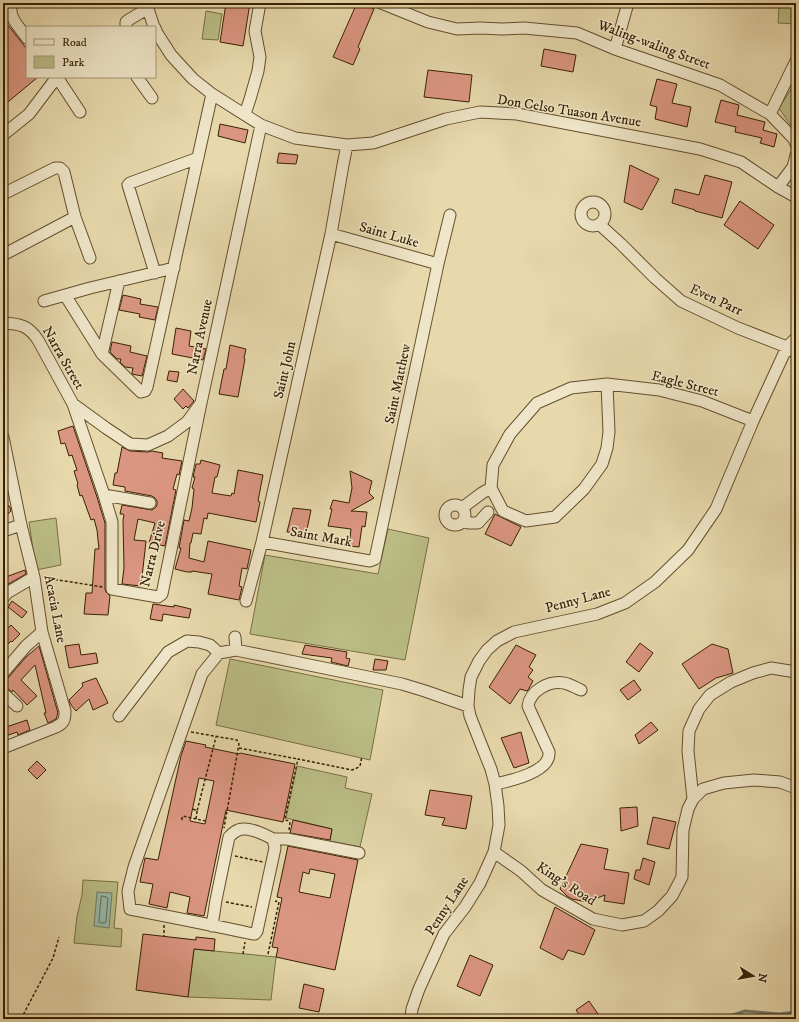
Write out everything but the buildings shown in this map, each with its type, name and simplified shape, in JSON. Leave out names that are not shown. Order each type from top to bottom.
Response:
[{"type":"street","points":[[11,3],[12,18],[26,37]]},
{"type":"street","points":[[245,114],[258,71],[260,57],[255,31],[260,3]]},
{"type":"street","name":"Waling-waling Street","points":[[381,3],[428,22],[457,29],[480,28],[502,30],[524,28],[577,33],[615,49],[720,85],[770,114],[794,139],[796,144]]},
{"type":"street","points":[[615,49],[628,3]]},
{"type":"street","points":[[124,25],[146,6]]},
{"type":"street","name":"Don Celso Tuason Avenue","points":[[146,6],[154,26]]},
{"type":"street","name":"Don Celso Tuason Avenue","points":[[156,30],[171,55],[193,79],[212,94],[261,125],[295,138],[347,145],[373,143],[446,120],[480,112],[517,114],[700,149],[741,162],[778,187],[796,197]]},
{"type":"street","points":[[770,114],[796,62]]},
{"type":"street","points":[[3,135],[29,114],[56,78]]},
{"type":"street","points":[[58,78],[80,112]]},
{"type":"street","points":[[138,78],[152,98]]},
{"type":"street","points":[[65,296],[102,354],[141,392],[145,391],[149,381],[212,94]]},
{"type":"street","name":"Narra Avenue","points":[[73,404],[130,444],[148,444],[168,436],[187,422],[201,403],[261,125]]},
{"type":"street","name":"Saint John","points":[[246,602],[262,542],[331,234],[347,145]]},
{"type":"street","points":[[778,187],[793,167],[796,155]]},
{"type":"street","points":[[155,273],[128,185],[198,158]]},
{"type":"street","points":[[3,194],[55,168],[60,168],[64,172],[75,217],[90,258]]},
{"type":"street","name":"Saint Matthew","points":[[375,559],[438,264],[450,215]]},
{"type":"street","points":[[4,256],[75,217]]},
{"type":"street","name":"Even Parr","points":[[599,224],[681,301],[738,328],[792,350]]},
{"type":"street","name":"Saint Luke","points":[[331,234],[438,264]]},
{"type":"street","points":[[44,301],[90,288],[174,268]]},
{"type":"street","points":[[102,354],[119,281]]},
{"type":"street","name":"Narra Street","points":[[3,323],[22,325],[34,333],[73,404]]},
{"type":"street","name":"Penny Lane","points":[[411,1019],[412,1009],[419,989],[444,934],[465,907],[480,883],[494,852],[498,825],[498,806],[495,784],[491,769],[470,716],[468,706],[472,677],[479,661],[487,650],[497,641],[514,632],[597,614],[625,603],[655,582],[688,550],[716,509],[753,421],[792,350],[796,338]]},
{"type":"street","name":"Eagle Street","points":[[607,384],[609,432],[607,448],[602,464],[584,489],[554,517],[526,521],[503,511],[492,488],[492,465],[510,434],[537,403],[572,388],[607,384],[659,390],[702,401],[753,421]]},
{"type":"street","name":"Narra Drive","points":[[112,589],[158,597],[162,594],[201,403]]},
{"type":"street","points":[[73,404],[112,522],[112,589]]},
{"type":"street","name":"Acacia Lane","points":[[3,437],[6,467],[34,577],[42,632],[65,712],[63,724],[3,748]]},
{"type":"street","points":[[462,508],[482,493],[492,488]]},
{"type":"street","points":[[104,496],[150,503]]},
{"type":"street","points":[[458,506],[462,508],[465,513],[465,518],[462,522],[458,525],[452,525],[448,522],[446,513],[448,508],[458,506]]},
{"type":"street","points":[[463,521],[478,523],[488,512]]},
{"type":"street","points":[[3,531],[21,525]]},
{"type":"street","name":"Saint Mark","points":[[262,542],[370,561],[375,559]]},
{"type":"street","points":[[3,598],[7,593],[34,577]]},
{"type":"street","points":[[3,673],[26,646],[42,632]]},
{"type":"street","points":[[235,637],[236,650]]},
{"type":"street","points":[[119,716],[168,652],[187,641],[200,642],[210,645],[219,653]]},
{"type":"street","points":[[273,839],[275,848],[272,864],[257,931],[255,934],[130,909],[128,891],[134,867],[202,674],[219,653],[236,650],[402,684],[468,706]]},
{"type":"street","points":[[693,799],[688,751],[690,731],[699,709],[710,695],[731,682],[752,673],[772,668],[796,672]]},
{"type":"street","points":[[495,784],[532,773],[547,763],[549,752],[528,706],[529,701],[534,694],[549,684],[563,683],[581,690]]},
{"type":"street","points":[[3,693],[17,706]]},
{"type":"street","points":[[693,799],[703,789],[724,783],[754,780],[780,782],[796,788]]},
{"type":"street","name":"King's Road","points":[[494,852],[542,890],[593,919],[622,925],[644,921],[672,896],[682,877],[683,830],[688,809],[693,799]]},
{"type":"street","points":[[212,926],[229,837],[243,828],[262,833],[273,839],[287,839],[359,853]]},
{"type":"path","points":[[34,577],[112,589]]},
{"type":"path","points":[[189,732],[237,740],[239,748],[298,759]]},
{"type":"path","points":[[196,819],[216,737]]},
{"type":"path","points":[[193,809],[198,810]]},
{"type":"path","points":[[182,820],[183,816],[206,821]]},
{"type":"path","points":[[226,854],[272,864]]},
{"type":"path","points":[[216,900],[262,910]]},
{"type":"path","points":[[21,1019],[53,958],[59,937]]},
{"type":"green space","points":[[779,7],[796,7],[796,24],[778,23]]},
{"type":"green space","points":[[206,11],[222,14],[218,40],[202,39]]},
{"type":"green space","points":[[796,81],[796,133],[779,108]]},
{"type":"green space","points":[[56,518],[61,565],[36,570],[29,522]]},
{"type":"green space","points":[[388,529],[429,538],[405,660],[250,634],[265,555],[378,574]]},
{"type":"green space","points":[[230,659],[383,690],[370,760],[216,725]]},
{"type":"green space","points":[[297,766],[347,777],[345,788],[372,794],[360,847],[330,841],[332,829],[286,818]]},
{"type":"green space","points":[[83,880],[118,882],[114,928],[122,929],[121,947],[74,943]]},
{"type":"green space","points":[[194,949],[276,957],[271,1000],[188,997]]},
{"type":"water","points":[[97,892],[112,893],[109,928],[94,926]]},
{"type":"waterway","points":[[721,1019],[745,1011],[779,1014],[796,1012]]}]
